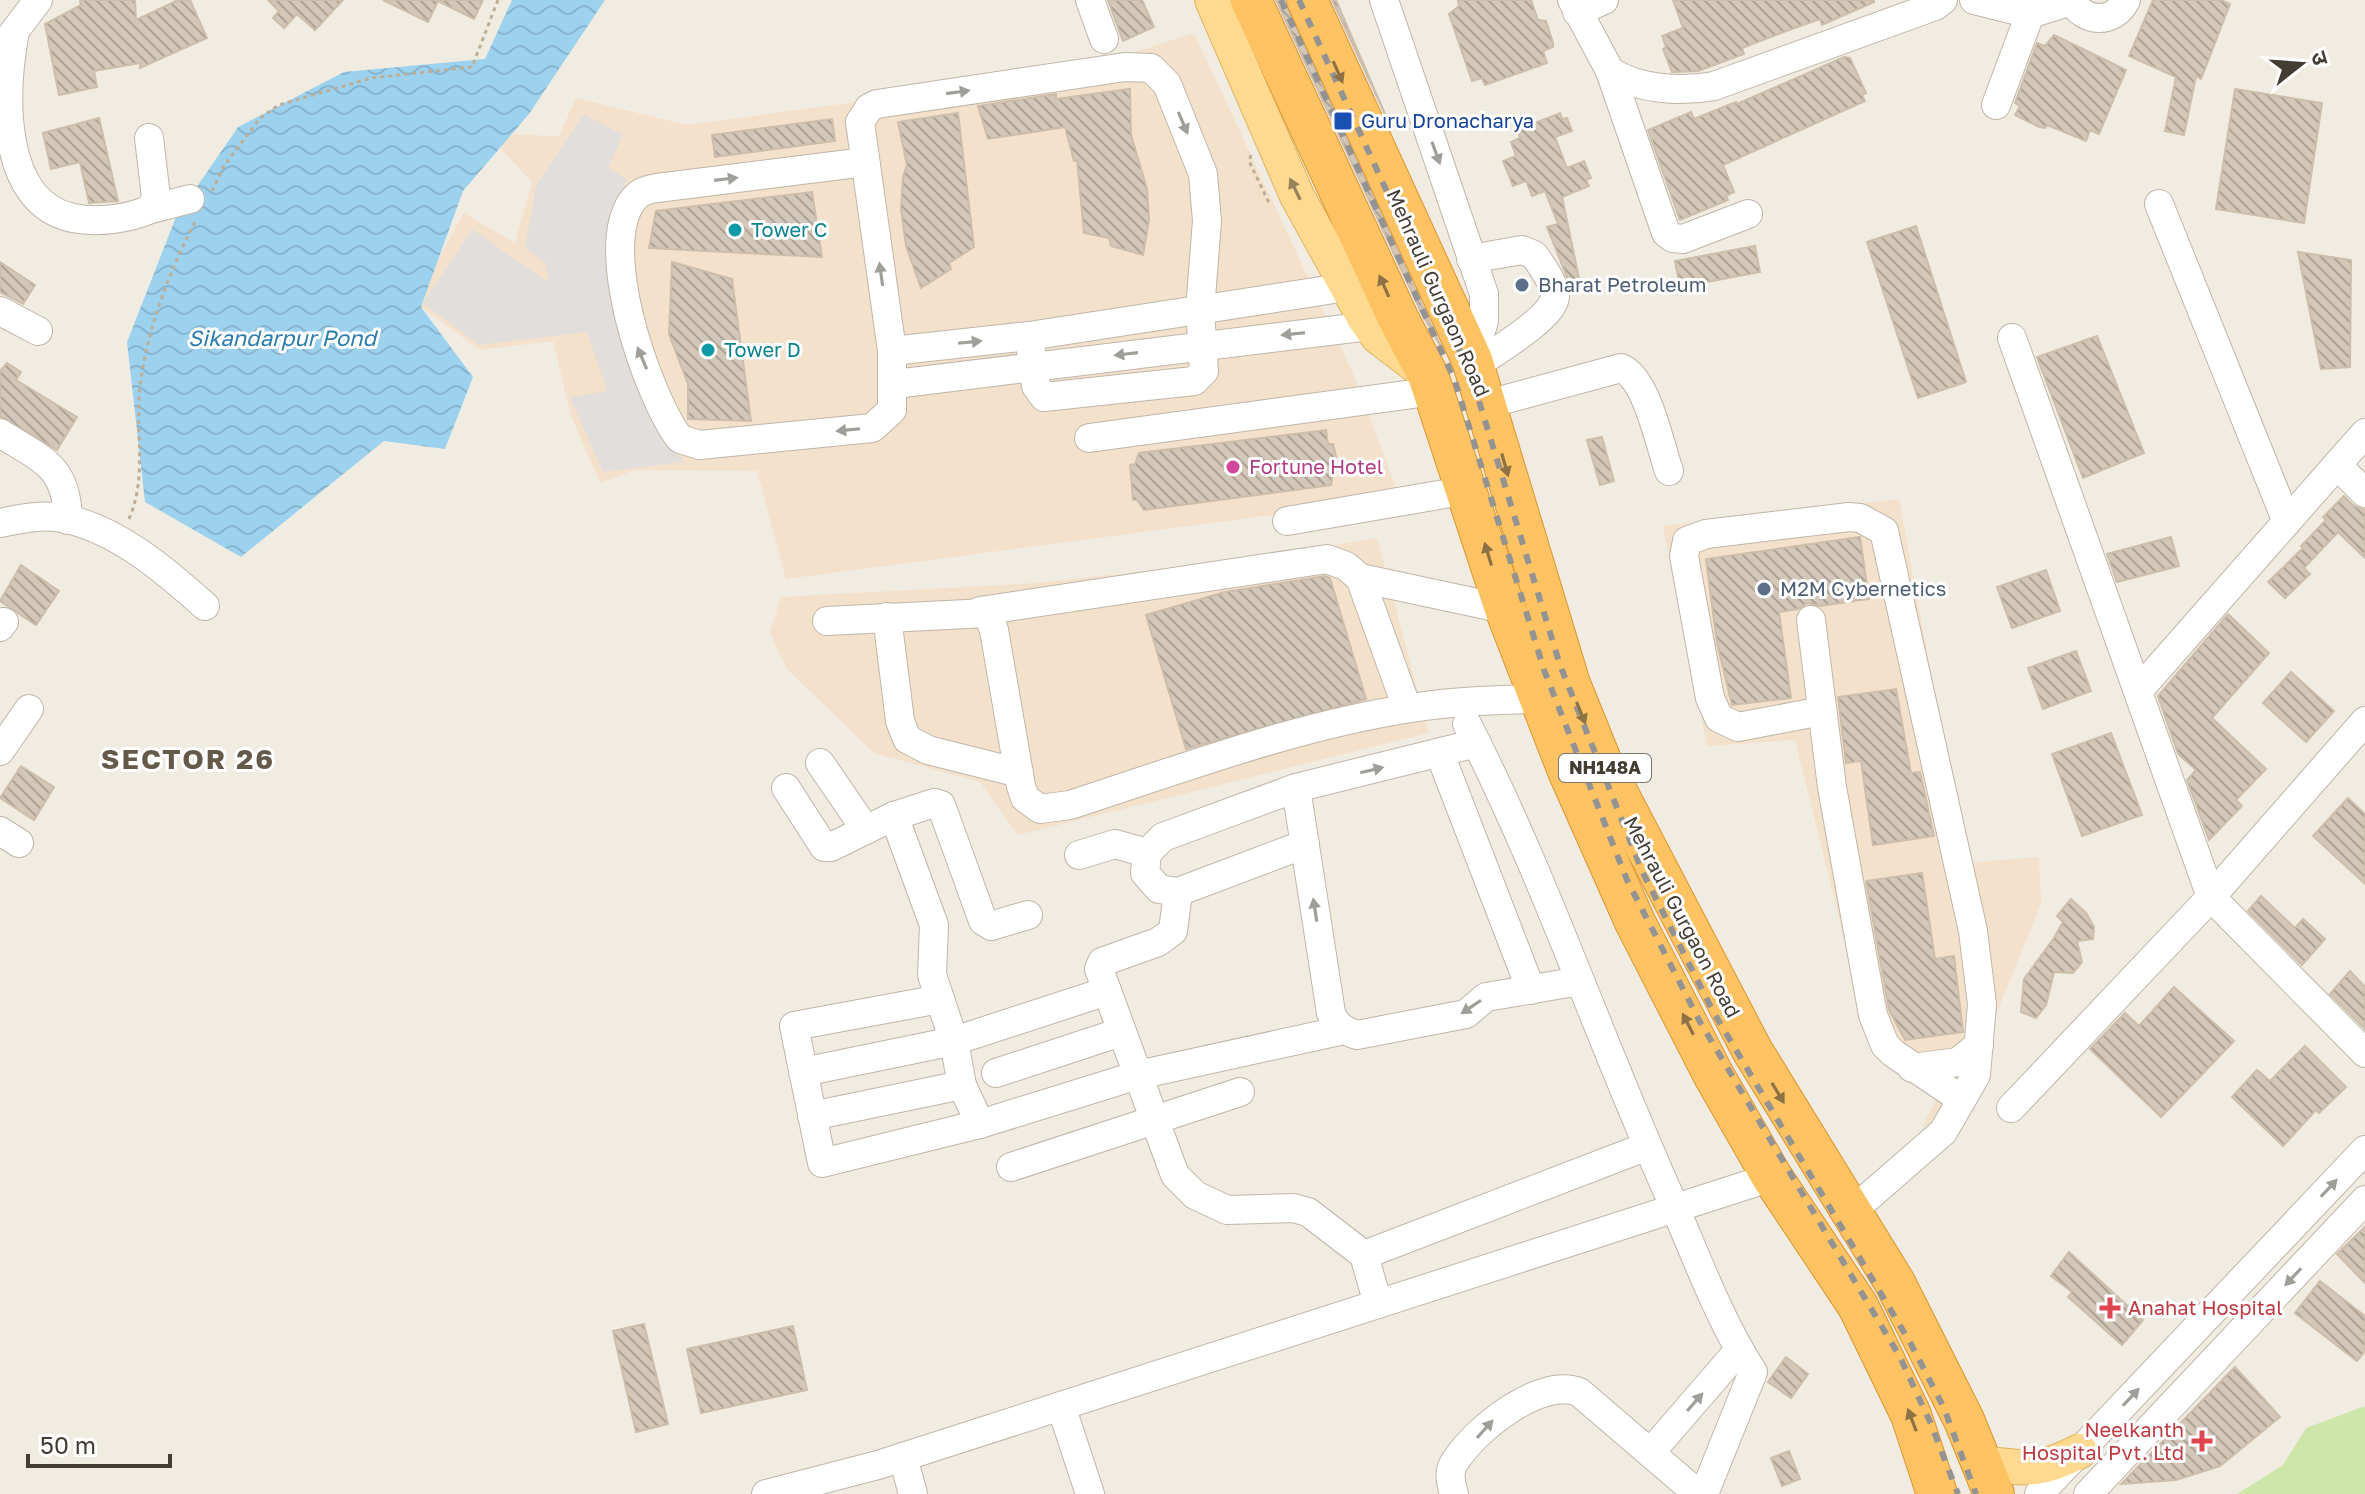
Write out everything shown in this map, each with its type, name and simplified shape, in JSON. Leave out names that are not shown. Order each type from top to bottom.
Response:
[{"type":"highway","name":"Mehrauli Gurgaon Road","points":[[1251,0],[1399,320],[1432,383],[1505,609],[1539,699],[1635,922],[1713,1074],[1772,1177],[1858,1306],[1911,1415],[1937,1494]]},
{"type":"highway","name":"Mehrauli Gurgaon Road","points":[[1307,0],[1473,363],[1488,404],[1570,684],[1602,763],[1752,1050],[1895,1283],[1988,1479]]},
{"type":"highway","points":[[1713,1074],[1752,1050]]},
{"type":"main road","points":[[1212,0],[1297,196],[1347,287],[1378,337],[1432,383]]},
{"type":"main road","points":[[1988,1479],[2042,1467],[2080,1451]]},
{"type":"street","points":[[38,0],[8,42],[11,169],[26,195],[56,215],[85,220],[151,209],[198,206]]},
{"type":"street","points":[[1090,0],[1104,39]]},
{"type":"street","points":[[1604,0],[1575,6],[1610,71],[1666,233],[1683,239],[1748,214]]},
{"type":"street","points":[[1610,71],[1667,88],[1706,87],[1935,6],[1943,0]]},
{"type":"street","points":[[1974,0],[2030,14],[2072,1],[2077,10],[2096,19],[2115,14],[2126,0]]},
{"type":"street","points":[[1394,3],[1485,309],[1473,363]]},
{"type":"street","points":[[1996,105],[2030,14]]},
{"type":"street","points":[[865,162],[657,188],[640,193],[626,212],[621,284],[634,340],[674,431],[688,443],[872,428],[892,410],[895,384],[892,351],[860,122],[869,108],[877,104],[1125,67],[1151,68],[1167,84],[1203,174],[1207,221],[1200,310],[1203,345]]},
{"type":"street","points":[[149,138],[156,197],[151,209]]},
{"type":"street","points":[[2159,204],[2287,522]]},
{"type":"street","points":[[1471,259],[1522,250],[1534,255],[1555,296],[1553,306],[1537,322],[1473,363]]},
{"type":"street","points":[[892,351],[1029,336],[1347,287]]},
{"type":"street","points":[[0,311],[38,331]]},
{"type":"street","points":[[895,384],[1370,326]]},
{"type":"street","points":[[1029,336],[1033,366]]},
{"type":"street","points":[[2012,338],[2211,897],[2365,1053]]},
{"type":"street","points":[[1488,404],[1621,368],[1630,372],[1641,387],[1669,471]]},
{"type":"street","points":[[1089,438],[1432,383]]},
{"type":"street","points":[[0,433],[60,476],[67,495],[68,520]]},
{"type":"street","points":[[2138,691],[2365,433]]},
{"type":"street","points":[[2337,465],[2365,493]]},
{"type":"street","points":[[1287,521],[1468,490]]},
{"type":"street","points":[[0,523],[33,517],[68,520],[143,556],[205,606]]},
{"type":"street","points":[[1822,711],[1738,727],[1719,718],[1710,698],[1684,556],[1687,541],[1706,534],[1849,517],[1860,518],[1884,531],[1973,931],[1982,1004],[1976,1075],[1943,1132],[1850,1213]]},
{"type":"street","points":[[827,621],[980,611],[1327,559],[1346,566],[1360,578],[1505,609]]},
{"type":"street","points":[[1360,578],[1407,708]]},
{"type":"street","points":[[980,611],[991,616],[1025,798],[1040,809],[1070,805],[1262,745],[1407,708],[1539,699]]},
{"type":"street","points":[[887,617],[900,721],[907,739],[928,750],[1019,773]]},
{"type":"street","points":[[1811,620],[1822,711],[1873,1015],[1885,1045],[1912,1068],[1961,1099]]},
{"type":"street","points":[[0,751],[29,709]]},
{"type":"street","points":[[2011,1108],[2211,897],[2365,721]]},
{"type":"street","points":[[1305,844],[1178,892],[1159,889],[1150,882],[1144,865],[1147,853],[1163,837],[1296,788],[1440,754],[1472,734],[1580,981],[1645,1147],[1746,1361],[1704,1494]]},
{"type":"street","points":[[1440,754],[1531,990]]},
{"type":"street","points":[[820,763],[866,830]]},
{"type":"street","points":[[786,788],[824,847],[831,847],[894,816],[934,803],[941,805],[983,921],[991,926],[1028,915]]},
{"type":"street","points":[[1296,788],[1331,1013],[1335,1023],[1344,1030],[1357,1035],[1466,1014],[1486,997],[1580,981]]},
{"type":"street","points":[[894,816],[934,925],[932,975],[954,1041],[962,1085],[980,1124]]},
{"type":"street","points":[[1079,855],[1115,844],[1147,853]]},
{"type":"street","points":[[1178,892],[1173,931],[1158,942],[1102,962],[1099,969],[1175,1175],[1195,1195],[1227,1210],[1293,1208],[1308,1212],[1364,1255],[1378,1304]]},
{"type":"street","points":[[803,1072],[954,1041],[1107,991]]},
{"type":"street","points":[[940,999],[794,1026],[822,1163],[980,1124],[1138,1075],[1344,1030]]},
{"type":"street","points":[[996,1073],[1121,1032]]},
{"type":"street","points":[[1912,1068],[1958,1062],[1979,1045]]},
{"type":"street","points":[[812,1116],[962,1085]]},
{"type":"street","points":[[1011,1167],[1240,1092]]},
{"type":"street","points":[[1364,1255],[1645,1147]]},
{"type":"street","points":[[2039,1494],[2365,1150]]},
{"type":"street","points":[[766,1494],[903,1457],[1673,1205],[1772,1177]]},
{"type":"street","points":[[2088,1494],[2365,1200]]},
{"type":"street","points":[[2296,1223],[2320,1249]]},
{"type":"street","points":[[1650,1453],[1746,1361]]},
{"type":"street","points":[[1454,1494],[1450,1475],[1453,1464],[1495,1418],[1554,1388],[1579,1392],[1698,1494]]},
{"type":"street","points":[[1061,1406],[1090,1494]]},
{"type":"street","points":[[903,1457],[913,1494]]},
{"type":"path","points":[[119,542],[134,506],[141,476],[140,381],[175,261],[198,206],[224,166],[260,118],[279,105],[371,78],[472,67],[498,0]]},
{"type":"path","points":[[1249,161],[1270,204]]},
{"type":"shaded area","points":[[1194,33],[1354,376],[1400,498],[786,579],[757,471],[635,470],[600,483],[571,416],[553,341],[480,350],[414,302],[464,213],[515,243],[532,182],[487,134],[559,136],[576,98],[687,125],[1075,72]]},
{"type":"shaded area","points":[[584,114],[623,135],[608,168],[626,179],[621,210],[632,354],[683,462],[603,472],[570,397],[607,391],[587,332],[479,345],[423,303],[472,229],[548,282],[546,263],[525,248],[536,186]]},
{"type":"shaded area","points":[[1899,499],[1966,863],[2039,857],[2041,904],[1945,1139],[1923,1125],[1936,1100],[1894,1065],[1867,1032],[1795,740],[1707,746],[1663,526]]},
{"type":"shaded area","points":[[1377,538],[1429,733],[1018,835],[980,782],[874,753],[786,668],[770,632],[781,597],[1036,583],[1241,561]]},
{"type":"green space","points":[[2365,1406],[2365,1494],[2237,1494],[2283,1465],[2306,1428]]},
{"type":"water","name":"Sikandarpur Pond","points":[[512,0],[605,0],[529,114],[463,191],[421,307],[473,377],[445,449],[384,441],[241,557],[145,502],[127,342],[176,217],[238,127],[344,72],[485,59]]},
{"type":"building","points":[[80,0],[135,0],[136,20],[178,0],[190,0],[207,38],[140,68],[140,63],[94,71],[97,87],[59,95],[45,24],[81,5]]},
{"type":"building","points":[[268,0],[343,0],[315,30],[297,14],[284,28],[273,18],[279,11]]},
{"type":"building","points":[[383,0],[483,0],[474,19],[438,1],[428,22]]},
{"type":"building","points":[[1108,0],[1142,0],[1154,27],[1123,41]]},
{"type":"building","points":[[1276,0],[1284,0],[1442,349],[1420,310]]},
{"type":"building","points":[[1332,0],[1336,0],[1385,114]]},
{"type":"building","points":[[1458,0],[1531,0],[1538,20],[1546,21],[1553,43],[1553,47],[1543,51],[1547,63],[1485,85],[1482,78],[1472,81],[1449,14],[1459,6]]},
{"type":"building","points":[[1673,0],[1874,2],[1822,25],[1820,19],[1742,48],[1744,54],[1698,71],[1672,72],[1663,49],[1666,47],[1662,36],[1683,28]]},
{"type":"building","points":[[2153,0],[2221,0],[2230,4],[2201,79],[2196,76],[2184,135],[2165,131],[2176,77],[2129,56]]},
{"type":"building","points":[[2054,35],[2126,70],[2099,134],[2090,130],[2086,141],[2047,125],[2045,128],[2039,127],[2015,115],[2020,106],[2015,103],[2037,43],[2045,46]]},
{"type":"building","points":[[1844,57],[1850,58],[1866,93],[1862,95],[1865,101],[1723,165],[1734,192],[1726,196],[1728,200],[1680,220],[1648,130],[1691,112],[1694,119],[1737,104]]},
{"type":"building","points":[[1130,89],[1131,135],[1147,189],[1149,220],[1143,255],[1111,246],[1109,238],[1084,233],[1077,160],[1074,161],[1065,127],[988,139],[978,106],[1056,94],[1056,99]]},
{"type":"building","points":[[2235,89],[2322,103],[2304,223],[2216,209]]},
{"type":"building","points":[[958,113],[974,247],[949,263],[951,269],[921,288],[906,246],[901,209],[907,165],[898,122]]},
{"type":"building","points":[[1560,113],[1562,119],[1567,118],[1572,131],[1555,137],[1567,168],[1584,161],[1591,178],[1586,180],[1589,186],[1562,197],[1580,283],[1570,285],[1547,227],[1558,224],[1545,191],[1532,196],[1526,181],[1513,186],[1503,161],[1516,156],[1511,142],[1520,138],[1517,130]]},
{"type":"building","points":[[99,118],[118,201],[89,203],[80,162],[51,169],[43,133]]},
{"type":"building","points":[[832,119],[835,141],[715,157],[712,135]]},
{"type":"building","name":"Tower C","points":[[812,192],[822,257],[649,248],[656,211]]},
{"type":"building","points":[[1916,226],[1966,382],[1918,398],[1867,242]]},
{"type":"building","points":[[1755,246],[1760,272],[1680,287],[1675,261]]},
{"type":"building","points":[[2298,252],[2351,260],[2350,367],[2321,369]]},
{"type":"building","points":[[0,262],[35,285],[23,304],[0,292]]},
{"type":"building","name":"Tower D","points":[[672,262],[732,279],[751,421],[688,419],[688,384],[669,334]]},
{"type":"building","points":[[2097,336],[2144,453],[2083,478],[2037,357]]},
{"type":"building","points":[[7,363],[21,372],[16,380],[77,417],[57,450],[0,416],[0,371]]},
{"type":"building","name":"Fortune Hotel","points":[[1326,430],[1328,444],[1333,444],[1336,456],[1331,485],[1144,510],[1137,500],[1133,500],[1130,465],[1135,464],[1139,453]]},
{"type":"building","points":[[1602,437],[1614,481],[1600,485],[1587,440]]},
{"type":"building","points":[[2344,496],[2354,506],[2365,510],[2365,558],[2338,532],[2304,568],[2310,574],[2285,598],[2268,582],[2303,548],[2301,546],[2326,520],[2323,517]]},
{"type":"building","points":[[1860,537],[1869,599],[1820,606],[1808,603],[1798,609],[1779,612],[1791,698],[1732,705],[1717,643],[1706,559]]},
{"type":"building","points":[[2171,537],[2179,566],[2117,582],[2107,554]]},
{"type":"building","points":[[21,565],[59,591],[36,625],[0,601]]},
{"type":"building","points":[[2046,570],[2060,611],[2012,628],[1997,587]]},
{"type":"building","points":[[1325,576],[1330,578],[1366,699],[1186,749],[1146,615],[1225,592]]},
{"type":"building","points":[[2228,614],[2269,653],[2212,718],[2266,769],[2236,800],[2242,806],[2209,840],[2187,780],[2196,770],[2178,754],[2158,696]]},
{"type":"building","points":[[2076,651],[2091,691],[2043,709],[2028,668]]},
{"type":"building","points":[[2291,672],[2334,711],[2306,742],[2263,703]]},
{"type":"building","points":[[1896,689],[1911,773],[1920,772],[1934,836],[1873,845],[1861,761],[1846,763],[1838,697]]},
{"type":"building","points":[[2111,733],[2142,815],[2082,836],[2052,754]]},
{"type":"building","points":[[21,766],[54,787],[34,820],[0,798]]},
{"type":"building","points":[[2348,798],[2365,814],[2365,884],[2313,836]]},
{"type":"building","points":[[1922,873],[1935,959],[1954,956],[1963,1032],[1905,1040],[1889,1010],[1866,881]]},
{"type":"building","points":[[2261,896],[2295,928],[2303,919],[2325,939],[2302,965],[2248,911]]},
{"type":"building","points":[[2071,899],[2086,913],[2094,927],[2093,939],[2077,941],[2082,962],[2073,973],[2054,972],[2046,1005],[2036,1018],[2021,1012],[2024,979],[2054,938],[2063,922],[2057,916]]},
{"type":"building","points":[[2350,971],[2365,987],[2365,1029],[2330,994]]},
{"type":"building","points":[[2174,987],[2234,1041],[2161,1117],[2090,1049],[2125,1013],[2139,1026]]},
{"type":"building","points":[[2305,1046],[2346,1087],[2319,1113],[2316,1110],[2283,1146],[2232,1097],[2257,1070],[2270,1081]]},
{"type":"building","points":[[2365,1227],[2365,1283],[2337,1254]]},
{"type":"building","points":[[2069,1252],[2143,1320],[2122,1345],[2068,1297],[2072,1292],[2051,1276]]},
{"type":"building","points":[[2320,1281],[2365,1316],[2365,1351],[2357,1361],[2295,1313]]},
{"type":"building","points":[[644,1324],[668,1424],[636,1432],[613,1331]]},
{"type":"building","points":[[793,1326],[807,1390],[701,1413],[687,1349]]},
{"type":"building","points":[[1786,1357],[1808,1374],[1791,1398],[1768,1382]]},
{"type":"building","name":"Neelkanth Hospital Pvt. Ltd","points":[[2235,1367],[2280,1417],[2220,1466],[2176,1480],[2121,1484]]},
{"type":"building","points":[[1789,1451],[1800,1479],[1782,1486],[1771,1458]]},
{"type":"railway","points":[[1281,0],[1455,381],[1544,670],[1627,880],[1700,1022],[1900,1357],[1931,1424],[1958,1494]]},
{"type":"railway","points":[[1299,0],[1471,375],[1560,665],[1643,873],[1714,1013],[1911,1344],[1944,1408],[1976,1494]]},
{"type":"place","name":"Guru Dronacharya","points":[[1343,121]]},
{"type":"place","name":"Tower C","points":[[735,230]]},
{"type":"place","name":"Bharat Petroleum","points":[[1522,285]]},
{"type":"place","name":"Tower D","points":[[708,350]]},
{"type":"place","name":"Fortune Hotel","points":[[1233,467]]},
{"type":"place","name":"M2M Cybernetics","points":[[1764,589]]},
{"type":"place","name":"Anahat Hospital","points":[[2110,1308]]},
{"type":"place","name":"Neelkanth Hospital Pvt. Ltd","points":[[2202,1441]]},
{"type":"district","name":"SECTOR 26","points":[[188,759]]}]
